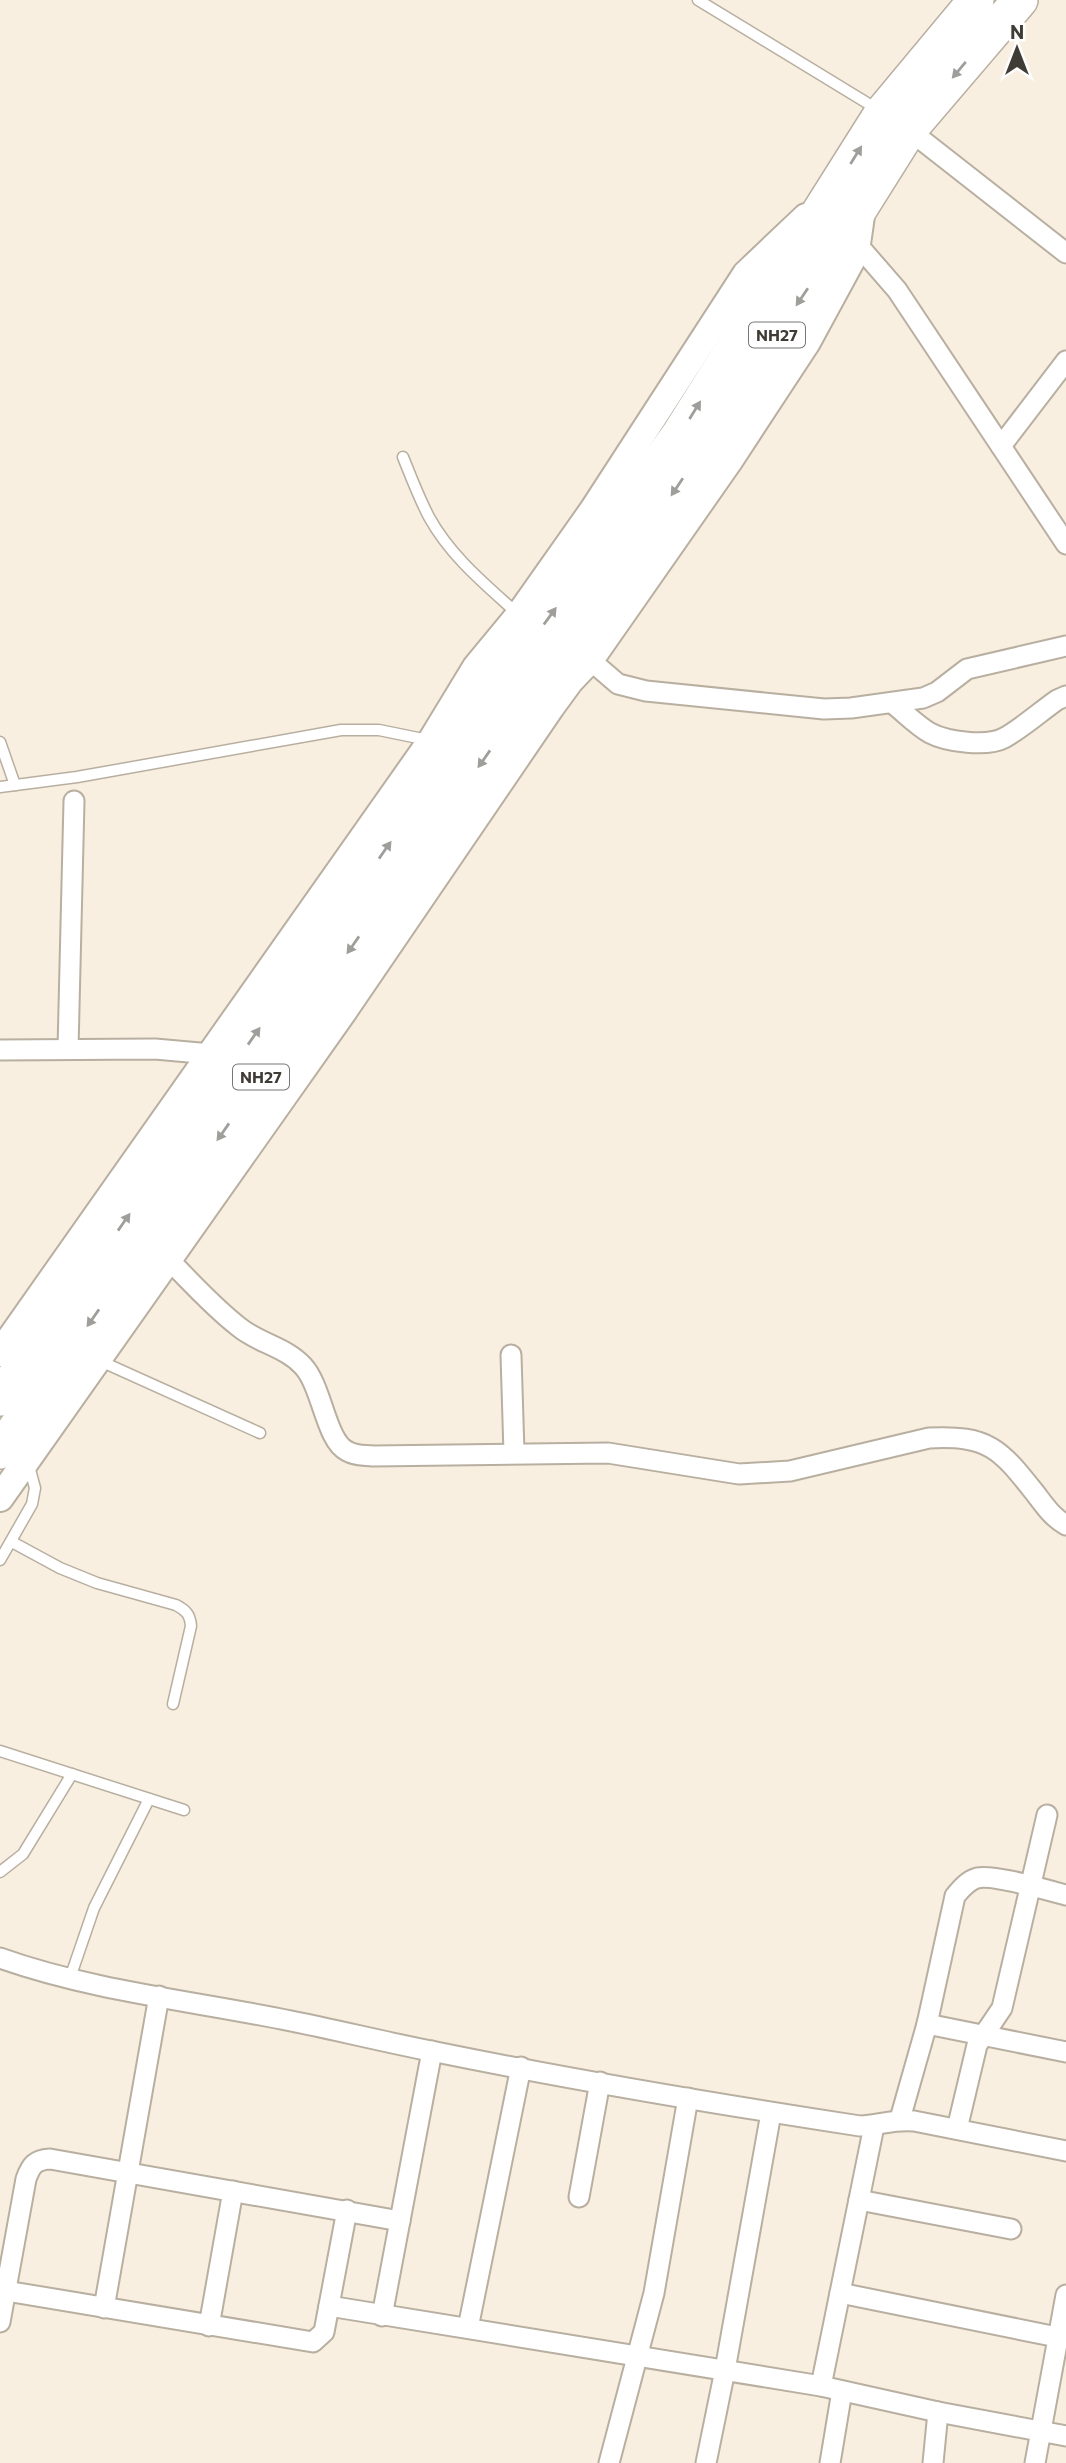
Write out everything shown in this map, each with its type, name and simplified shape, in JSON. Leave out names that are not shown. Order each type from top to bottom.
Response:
[{"type":"highway","name":"NH27","points":[[13,1456],[523,686],[679,436],[848,197],[976,0]]},
{"type":"highway","name":"NH27","points":[[896,121],[1020,0]]},
{"type":"highway","name":"NH27","points":[[0,1398],[523,686]]},
{"type":"street","points":[[896,121],[1066,253]]},
{"type":"street","points":[[0,1498],[13,1456],[98,1360],[343,1012],[523,686],[519,615],[593,510],[746,274],[848,197],[857,244],[897,290],[1066,544]]},
{"type":"street","points":[[2,1345],[211,1054],[431,741],[457,698],[523,686],[590,660],[730,461],[807,342],[851,261],[857,244]]},
{"type":"street","points":[[1001,446],[1066,361]]},
{"type":"street","points":[[590,660],[618,684],[646,691],[824,709],[923,698],[937,692],[967,669],[1066,646]]},
{"type":"street","points":[[892,703],[929,733],[943,738],[981,743],[995,742],[1005,737],[1066,696]]},
{"type":"street","points":[[68,1049],[74,801]]},
{"type":"street","points":[[0,1049],[155,1048],[211,1054]]},
{"type":"street","points":[[168,1259],[240,1328],[291,1356],[303,1366],[314,1381],[336,1441],[345,1451],[356,1455],[608,1453],[739,1474],[790,1471],[929,1438],[945,1437],[993,1446],[1017,1470],[1050,1513],[1066,1525]]},
{"type":"street","points":[[511,1355],[514,1453]]},
{"type":"street","points":[[957,2129],[977,2045],[1002,2008],[1047,1815]]},
{"type":"street","points":[[900,2119],[927,2024],[955,1896],[964,1885],[976,1878],[992,1878],[1066,1895]]},
{"type":"street","points":[[0,1958],[70,1978],[432,2051],[688,2098],[860,2126],[874,2126],[900,2119],[1066,2151]]},
{"type":"street","points":[[104,2308],[159,1996]]},
{"type":"street","points":[[927,2024],[1066,2052]]},
{"type":"street","points":[[382,2316],[432,2051]]},
{"type":"street","points":[[468,2328],[521,2067]]},
{"type":"street","points":[[579,2197],[600,2082]]},
{"type":"street","points":[[609,2463],[654,2293],[688,2098]]},
{"type":"street","points":[[706,2463],[771,2113]]},
{"type":"street","points":[[821,2386],[874,2126]]},
{"type":"street","points":[[0,2322],[30,2166],[39,2160],[50,2159],[128,2172],[400,2221]]},
{"type":"street","points":[[209,2326],[233,2191]]},
{"type":"street","points":[[859,2200],[1011,2229]]},
{"type":"street","points":[[6,2291],[313,2342],[324,2332],[347,2210]]},
{"type":"street","points":[[840,2293],[1057,2336]]},
{"type":"street","points":[[1035,2463],[1066,2295]]},
{"type":"street","points":[[329,2306],[821,2386],[1066,2436]]},
{"type":"street","points":[[830,2463],[842,2390]]},
{"type":"street","points":[[933,2463],[938,2412]]},
{"type":"lane","points":[[698,0],[896,121]]},
{"type":"lane","points":[[403,457],[429,517],[449,547],[519,615]]},
{"type":"lane","points":[[0,787],[341,730],[379,730],[431,741]]},
{"type":"lane","points":[[0,742],[15,785]]},
{"type":"lane","points":[[98,1360],[260,1433]]},
{"type":"lane","points":[[0,1560],[32,1504],[35,1488],[13,1456]]},
{"type":"lane","points":[[12,1542],[60,1568],[97,1583],[177,1605],[186,1611],[191,1626],[173,1704]]},
{"type":"lane","points":[[0,1751],[184,1810]]},
{"type":"lane","points":[[0,1872],[23,1854],[72,1774]]},
{"type":"lane","points":[[70,1978],[94,1908],[149,1799]]}]
